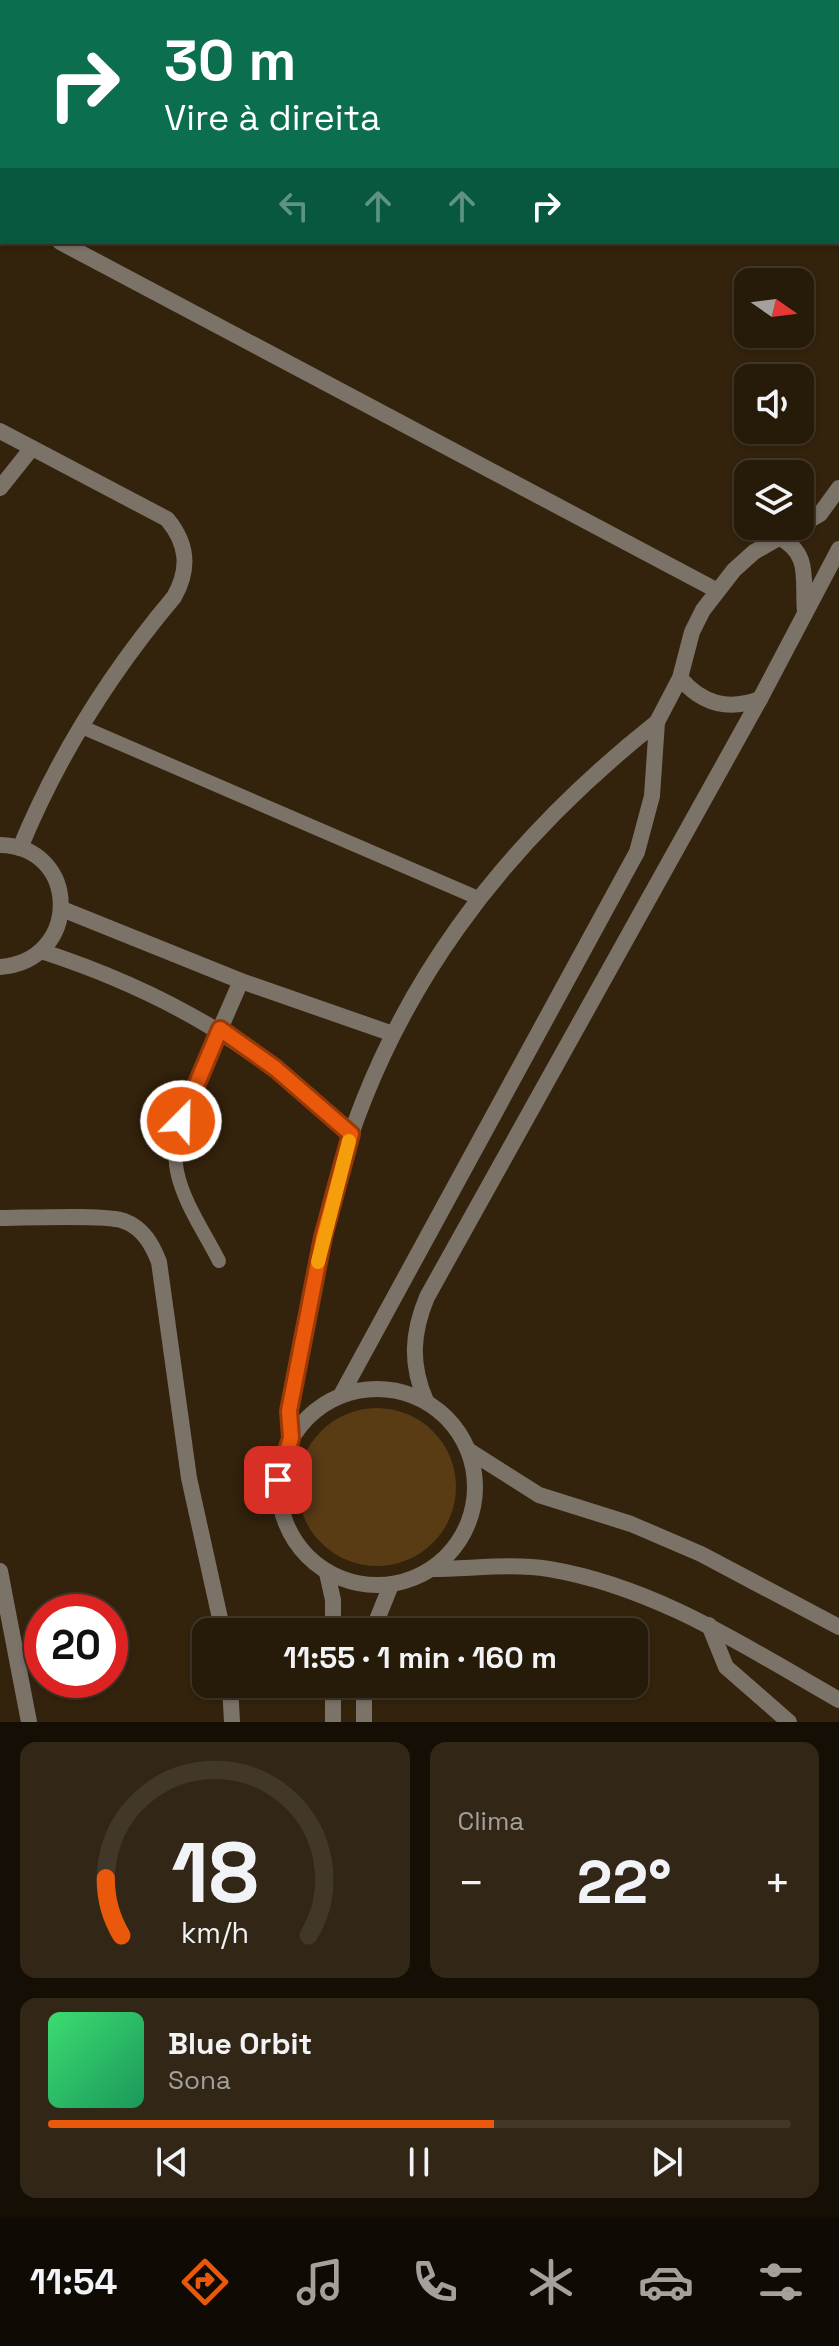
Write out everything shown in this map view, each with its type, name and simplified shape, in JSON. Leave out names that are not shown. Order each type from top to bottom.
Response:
[{"type":"street","points":[[80,247],[716,590]]},
{"type":"street","points":[[0,431],[167,519],[183,543],[186,556],[181,584],[174,597],[112,674],[61,759],[20,848]]},
{"type":"street","points":[[0,488],[32,448]]},
{"type":"street","points":[[814,517],[820,514],[839,488]]},
{"type":"street","points":[[291,1438],[289,1411],[323,1237],[351,1134],[393,1034],[418,987],[478,898],[543,822],[657,722],[680,678],[692,632],[716,590],[754,552],[773,540]]},
{"type":"street","points":[[783,540],[796,548],[802,558],[805,613]]},
{"type":"street","points":[[426,1401],[416,1374],[414,1343],[427,1297],[760,699],[839,549]]},
{"type":"street","points":[[680,678],[710,702],[735,706],[760,699]]},
{"type":"street","points":[[341,1395],[637,852],[652,796],[657,722]]},
{"type":"street","points":[[0,845],[20,848],[46,865],[55,878],[62,909],[52,939],[41,951],[28,960],[0,967]]},
{"type":"street","points":[[62,909],[241,981],[393,1034]]},
{"type":"street","points":[[41,951],[143,989],[220,1029],[275,1068],[351,1134]]},
{"type":"street","points":[[220,1029],[241,981]]},
{"type":"street","points":[[0,1218],[121,1219],[144,1234],[153,1247],[159,1262],[189,1478],[220,1618]]},
{"type":"street","points":[[384,1388],[426,1401],[458,1431],[468,1450],[474,1472],[471,1516],[449,1554],[432,1569],[391,1585],[369,1586],[327,1573],[309,1560],[285,1524],[278,1480],[291,1438],[304,1420],[341,1395],[384,1388]]},
{"type":"street","points":[[468,1450],[539,1495],[631,1524],[701,1554],[839,1627]]},
{"type":"street","points":[[432,1569],[546,1569],[626,1587],[709,1625],[839,1700]]},
{"type":"street","points":[[0,1571],[7,1644],[29,1722]]},
{"type":"street","points":[[327,1573],[333,1618]]},
{"type":"street","points":[[378,1618],[391,1585]]},
{"type":"street","points":[[709,1625],[726,1667],[787,1721]]},
{"type":"street","points":[[231,1698],[232,1722]]},
{"type":"street","points":[[333,1698],[333,1722]]},
{"type":"street","points":[[364,1698],[364,1722]]},
{"type":"lane","points":[[82,727],[478,898]]},
{"type":"lane","points":[[219,1261],[181,1185],[175,1153],[181,1121],[220,1029]]},
{"type":"shaded area","points":[[377,1408],[407,1414],[433,1431],[450,1457],[456,1487],[450,1517],[433,1543],[407,1560],[377,1566],[347,1560],[321,1543],[304,1517],[298,1487],[304,1457],[321,1431],[347,1414]]},
{"type":"slow traffic","points":[[318,1262],[335,1185],[349,1141]]},
{"type":"route","points":[[181,1121],[220,1029],[275,1068],[351,1134],[323,1237],[289,1411],[291,1438],[282,1458],[278,1480]]}]
